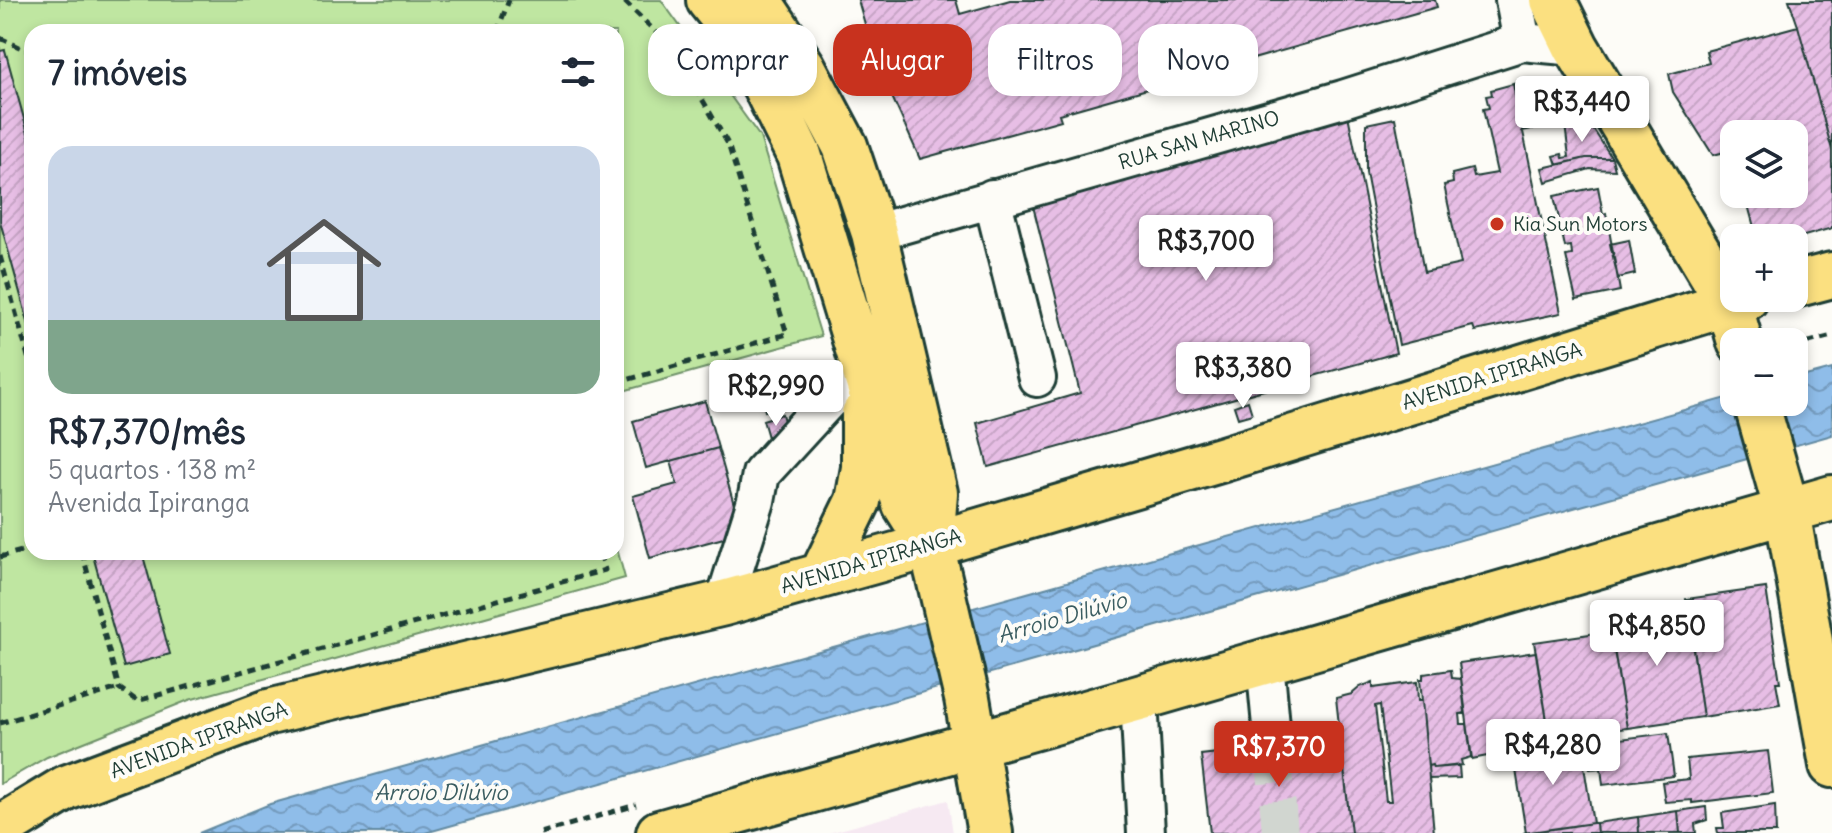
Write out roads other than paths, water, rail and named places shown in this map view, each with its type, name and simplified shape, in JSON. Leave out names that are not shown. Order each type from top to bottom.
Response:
[{"type":"main road","points":[[709,0],[726,21],[765,86],[799,155],[905,504],[935,562]]},
{"type":"main road","points":[[724,0],[752,24]]},
{"type":"main road","points":[[758,0],[774,24]]},
{"type":"main road","points":[[1553,0],[1576,47],[1738,314]]},
{"type":"main road","points":[[817,93],[845,146],[874,233],[935,493],[935,562],[967,698],[990,833]]},
{"type":"main road","points":[[1808,281],[1832,275]]},
{"type":"main road","name":"AVENIDA IPIRANGA","points":[[0,828],[66,788],[269,712],[724,603],[822,575],[935,562],[1220,460],[1738,314]]},
{"type":"main road","points":[[822,575],[858,501],[864,468],[864,369]]},
{"type":"main road","points":[[1760,416],[1782,494],[1832,765]]},
{"type":"main road","points":[[659,833],[1265,662],[1782,494],[1832,498]]},
{"type":"street","points":[[1514,0],[1522,42],[1576,47]]},
{"type":"street","name":"RUA SAN MARINO","points":[[874,233],[1343,99],[1522,42]]},
{"type":"street","points":[[992,198],[1037,378]]},
{"type":"street","points":[[724,603],[756,501],[761,474],[828,401],[864,369]]},
{"type":"street","points":[[1265,662],[1273,747]]},
{"type":"street","points":[[1139,698],[1146,833]]},
{"type":"water","name":"Arroio Dilúvio","points":[[1832,369],[1832,435],[425,833],[199,833],[270,804],[1720,400],[1720,416],[1808,416],[1808,375]]},
{"type":"tunnel","points":[[1273,747],[1280,833]]},
{"type":"place","name":"Kia Sun Motors","points":[[1497,224]]}]
